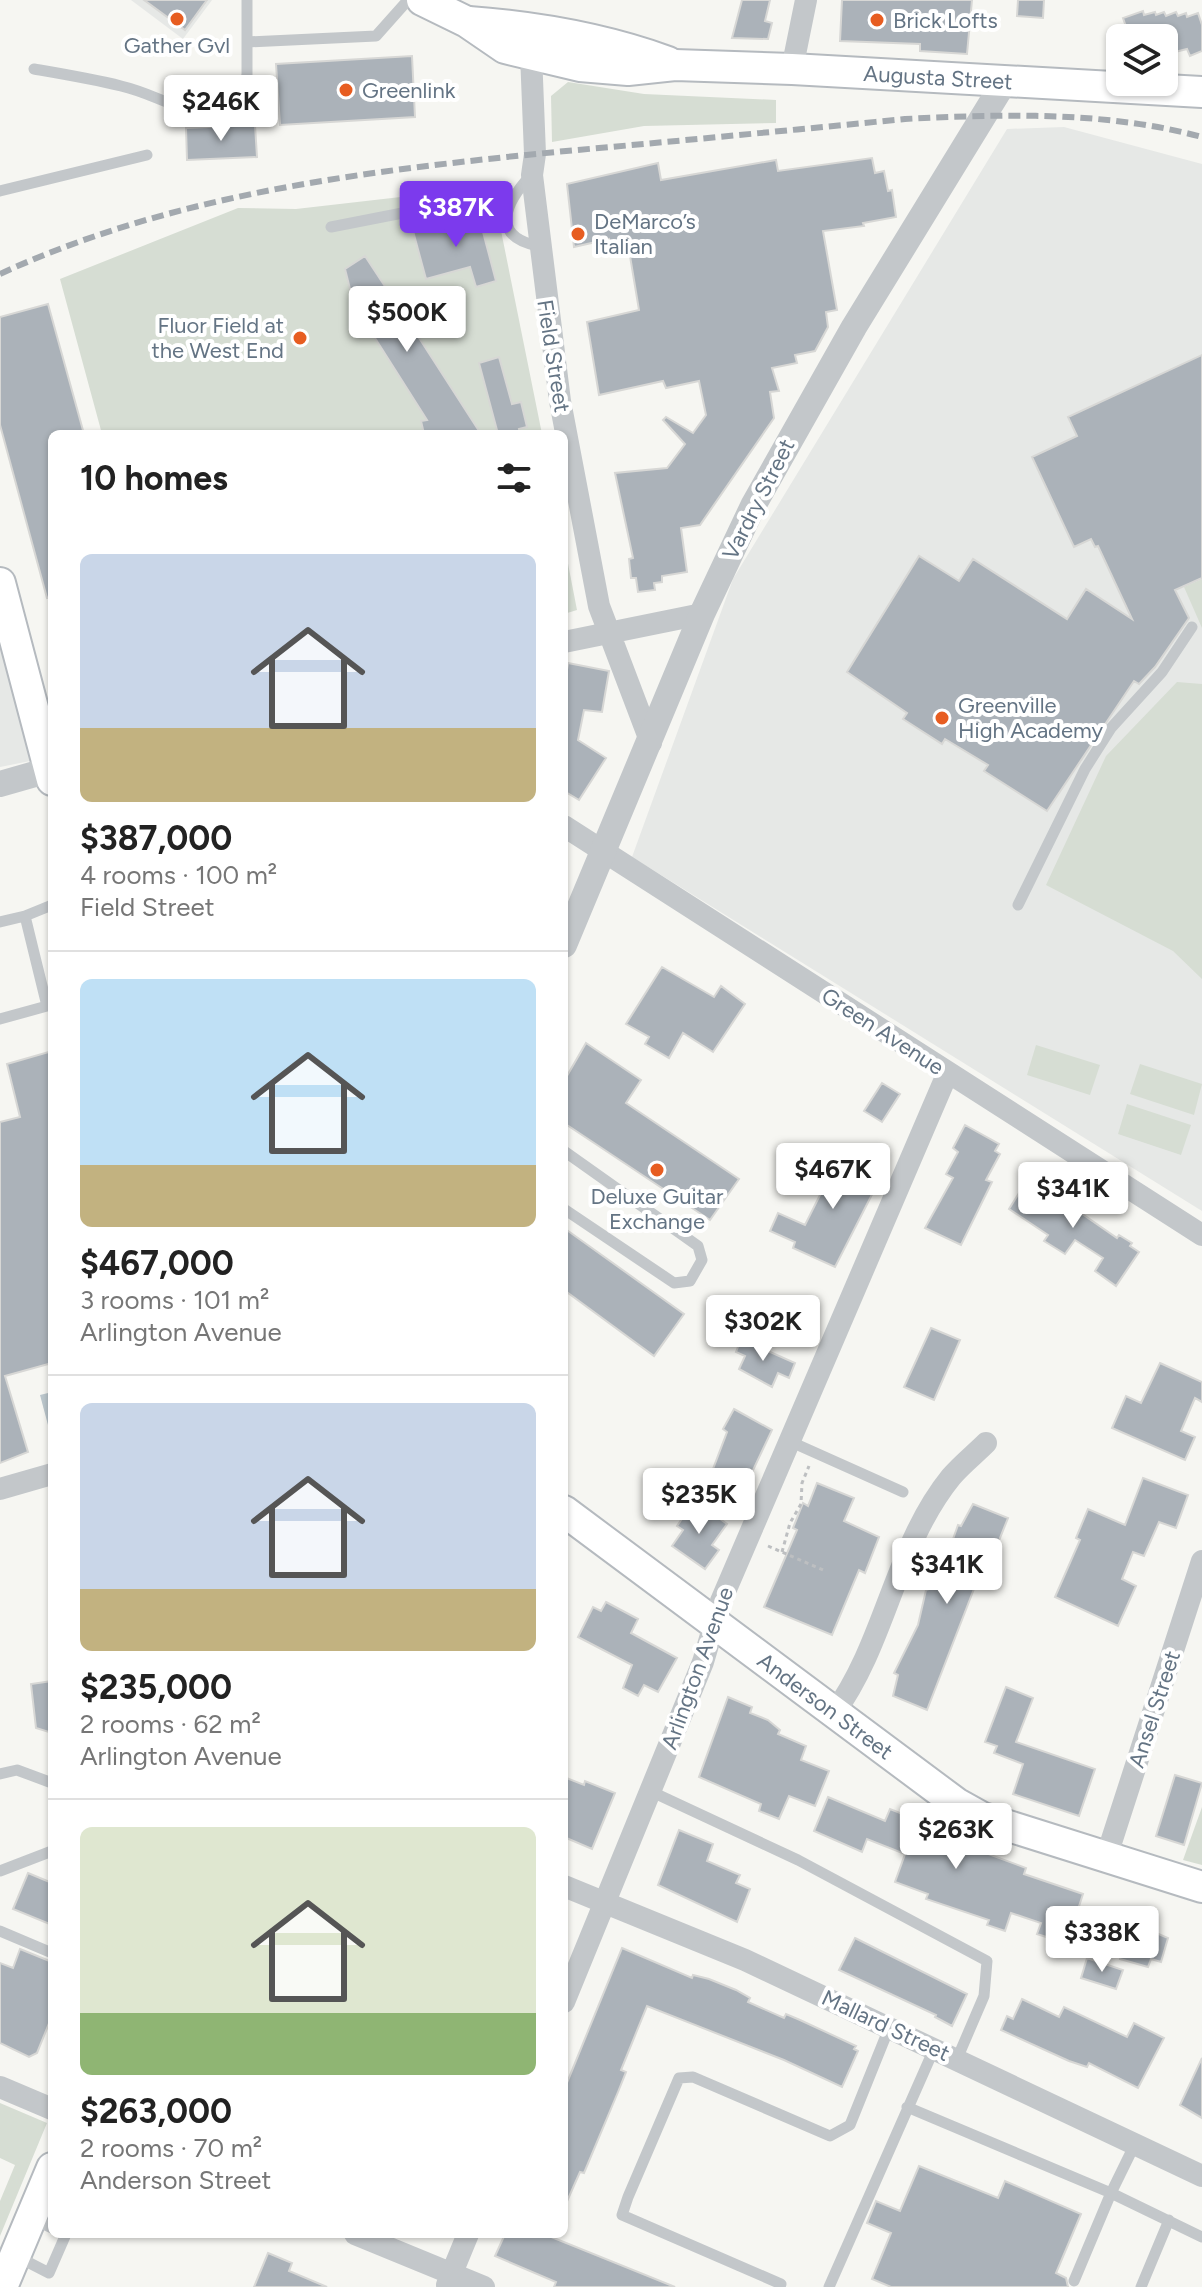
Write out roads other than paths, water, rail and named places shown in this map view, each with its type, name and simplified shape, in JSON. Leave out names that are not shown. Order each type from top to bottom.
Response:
[{"type":"main road","name":"Augusta Street","points":[[422,0],[467,22],[505,48],[580,66],[628,70],[675,65],[792,69],[1202,92]]},
{"type":"main road","name":"Augusta Street","points":[[467,22],[510,25],[631,48],[675,65]]},
{"type":"main road","points":[[0,583],[48,762]]},
{"type":"main road","name":"Anderson Street","points":[[568,1514],[956,1803],[983,1818],[1202,1887]]},
{"type":"main road","points":[[2,2287],[15,2256],[42,2223],[48,2190]]},
{"type":"street","points":[[792,69],[806,0]]},
{"type":"street","name":"Field Street","points":[[531,54],[535,154],[532,175],[538,246],[566,430]]},
{"type":"street","name":"Vardry Street","points":[[568,935],[651,743],[702,614],[773,466],[860,316],[1005,81]]},
{"type":"street","name":"Field Street","points":[[568,443],[599,606],[651,743]]},
{"type":"street","points":[[568,641],[702,614]]},
{"type":"street","points":[[0,784],[48,774]]},
{"type":"street","name":"Green Avenue","points":[[568,829],[1202,1235]]},
{"type":"street","name":"Arlington Avenue","points":[[568,1992],[703,1662],[714,1623],[795,1450],[948,1072]]},
{"type":"street","points":[[834,1713],[858,1680],[914,1542],[937,1499],[951,1476],[986,1443]]},
{"type":"street","points":[[0,1489],[48,1475]]},
{"type":"street","name":"Ansel Street","points":[[1106,1858],[1202,1561]]},
{"type":"street","name":"Mallard Street","points":[[568,1888],[745,1960],[1202,2176]]},
{"type":"street","points":[[0,2087],[48,2107]]},
{"type":"street","points":[[363,2238],[449,2280],[484,2287]]},
{"type":"street","points":[[449,2280],[466,2238]]},
{"type":"lane","points":[[34,69],[125,86],[165,104],[208,111],[240,96],[247,75],[247,0]]},
{"type":"lane","points":[[247,42],[376,36],[408,0]]},
{"type":"lane","points":[[0,191],[147,155]]},
{"type":"lane","points":[[532,175],[507,203],[506,217],[513,236],[521,243],[538,246]]},
{"type":"lane","points":[[331,227],[479,198],[507,203]]},
{"type":"lane","points":[[1018,905],[1085,769],[1111,728],[1162,672],[1192,627]]},
{"type":"lane","points":[[0,922],[48,907]]},
{"type":"lane","points":[[0,1019],[47,1006],[25,916]]},
{"type":"lane","points":[[568,1154],[698,1246],[702,1260],[690,1281],[674,1283],[568,1212]]},
{"type":"lane","points":[[795,1450],[903,1492]]},
{"type":"lane","points":[[0,1774],[17,1770],[48,1782]]},
{"type":"lane","points":[[650,1791],[798,1860],[968,1948],[987,1961],[984,1996],[957,2059]]},
{"type":"lane","points":[[0,1871],[48,1853]]},
{"type":"lane","points":[[0,1931],[48,1951]]},
{"type":"lane","points":[[780,2287],[781,2284],[622,2215],[628,2197],[679,2078],[693,2077],[830,2136],[850,2125],[890,2027]]},
{"type":"lane","points":[[829,2287],[934,2048]]},
{"type":"lane","points":[[907,2107],[1111,2193],[1202,2237]]},
{"type":"lane","points":[[1074,2281],[1135,2144]]},
{"type":"lane","points":[[1141,2287],[1169,2220]]},
{"type":"lane","points":[[15,2256],[49,2273],[64,2238]]},
{"type":"railway","points":[[0,274],[68,246],[206,204],[349,177],[494,158],[905,119],[979,116],[1092,119],[1202,137]]},
{"type":"place","name":"Gather Gvl","points":[[177,19]]},
{"type":"place","name":"Brick Lofts","points":[[877,20]]},
{"type":"place","name":"Greenlink","points":[[346,90]]},
{"type":"place","name":"DeMarco’s Italian","points":[[578,234]]},
{"type":"place","name":"Fluor Field at the West End","points":[[300,338]]},
{"type":"place","name":"Greenville High Academy","points":[[942,718]]},
{"type":"place","name":"Deluxe Guitar Exchange","points":[[657,1170]]}]
